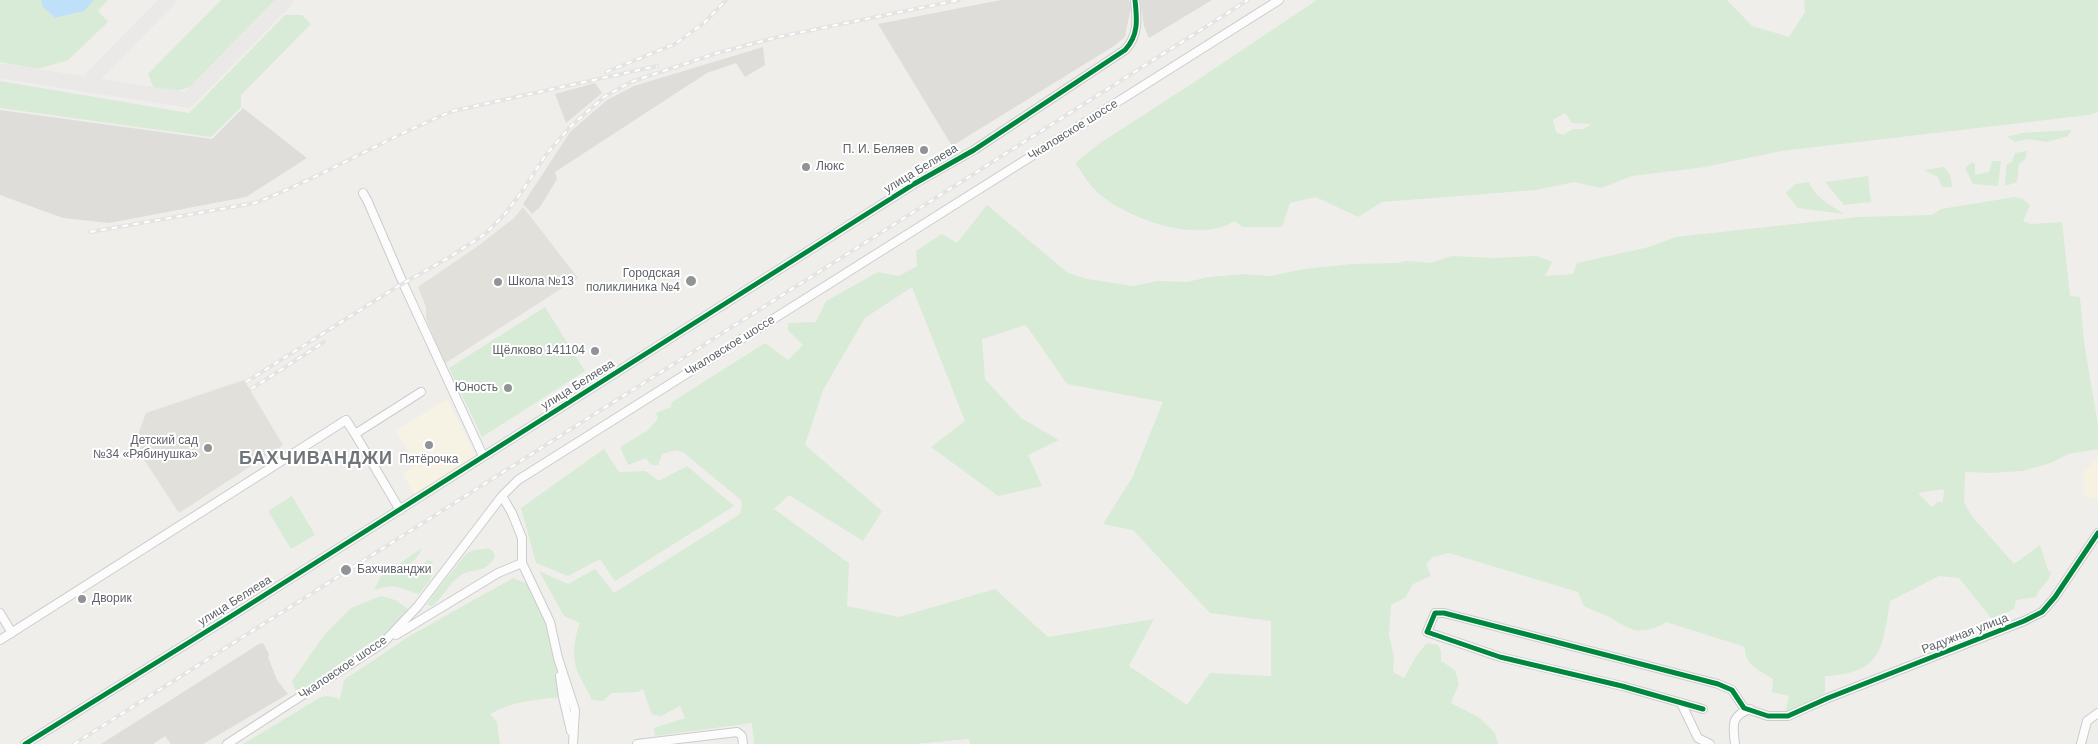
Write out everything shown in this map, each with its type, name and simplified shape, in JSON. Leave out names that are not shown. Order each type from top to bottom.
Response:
[{"type":"street","name":"улица Беляева","points":[[25,744],[400,510],[914,184],[974,150],[1125,50],[1132,43],[1135,36],[1137,22],[1135,0]]},
{"type":"street","name":"Чкаловское шоссе","points":[[227,744],[383,644],[418,606],[502,496],[518,480],[1279,0]]},
{"type":"street","points":[[363,193],[402,283],[483,456]]},
{"type":"street","points":[[355,434],[421,392]]},
{"type":"street","points":[[0,640],[346,420],[400,510]]},
{"type":"street","points":[[502,496],[522,538],[522,563],[550,622],[558,658],[575,710],[573,742]]},
{"type":"street","name":"Радужная улица","points":[[1750,710],[1768,716],[1788,716],[1828,698],[2024,621],[2042,612],[2055,597],[2098,532]]},
{"type":"street","points":[[383,644],[498,572],[522,563]]},
{"type":"street","points":[[418,606],[428,616]]},
{"type":"street","points":[[0,613],[12,633]]},
{"type":"street","points":[[1703,709],[1622,686],[1500,657],[1427,632],[1435,613],[1444,613],[1718,684],[1732,690],[1744,708],[1750,710]]},
{"type":"street","points":[[1681,703],[1698,738],[1710,744]]},
{"type":"street","points":[[1736,744],[1733,725],[1742,712],[1750,710]]},
{"type":"street","points":[[2081,744],[2087,721],[2098,713]]},
{"type":"street","points":[[637,744],[737,732],[743,740]]},
{"type":"shaded area","points":[[1001,0],[1129,0],[1131,7],[1125,37],[1114,46],[952,146],[878,24]]},
{"type":"shaded area","points":[[1140,0],[1212,0],[1149,38],[1144,26]]},
{"type":"shaded area","points":[[763,47],[765,65],[745,77],[736,63],[707,73],[555,172],[557,179],[540,207],[532,214],[523,204],[570,132],[607,100],[634,86]]},
{"type":"shaded area","points":[[595,83],[602,93],[566,123],[555,94]]},
{"type":"shaded area","points":[[243,108],[307,158],[246,197],[109,223],[63,218],[0,195],[0,110],[212,139]]},
{"type":"shaded area","name":"Школа №13","points":[[523,207],[578,278],[444,364],[426,318],[426,307],[418,287],[478,246],[514,218]]},
{"type":"shaded area","name":"Детский сад №34 «Рябинушка»","points":[[244,380],[283,445],[179,513],[139,452],[139,432],[146,413]]},
{"type":"shaded area","points":[[447,399],[478,460],[417,498],[403,474],[417,465],[396,431]]},
{"type":"shaded area","points":[[263,643],[269,654],[268,657],[277,680],[288,694],[203,744],[171,744],[165,736],[153,744],[101,744],[259,644]]},
{"type":"green space","points":[[0,0],[41,0],[42,6],[55,18],[84,11],[94,0],[108,0],[98,11],[108,22],[68,60],[38,69],[0,62]]},
{"type":"green space","points":[[221,0],[275,0],[190,87],[173,92],[154,88],[148,74]]},
{"type":"green space","points":[[1317,0],[1727,0],[1752,26],[1789,37],[1805,12],[1804,0],[2098,0],[2098,112],[2089,115],[1781,151],[1705,167],[1632,176],[1601,188],[1574,182],[1536,190],[1382,202],[1358,217],[1316,197],[1290,203],[1282,227],[1243,227],[1234,221],[1219,228],[1202,230],[1162,225],[1143,219],[1109,201],[1093,188],[1075,163],[1100,143]],"holes":[[[1565,113],[1572,123],[1591,124],[1584,129],[1573,129],[1563,135],[1556,132],[1553,120]]]},
{"type":"green space","points":[[285,15],[302,15],[311,24],[241,95],[241,107],[211,137],[0,108],[0,81],[189,113]]},
{"type":"green space","points":[[2071,130],[2068,136],[2047,142],[2027,139],[2015,142],[2007,137],[2022,133]]},
{"type":"green space","points":[[2027,151],[2026,158],[2019,164],[2017,182],[2005,186],[2006,165],[2012,162],[2015,153]]},
{"type":"green space","points":[[1992,161],[2001,161],[1998,186],[1973,184],[1965,168],[1972,162],[1975,164],[1975,175],[1989,172]]},
{"type":"green space","points":[[1944,167],[1950,175],[1951,187],[1942,187],[1938,177],[1924,170]]},
{"type":"green space","points":[[1868,176],[1871,202],[1844,205],[1825,182]]},
{"type":"green space","points":[[1809,182],[1819,197],[1844,214],[1798,208],[1786,193],[1795,184]]},
{"type":"green space","points":[[2015,197],[2023,199],[2030,205],[2023,221],[2031,224],[2062,222],[2070,296],[2080,297],[2084,342],[2098,425],[2098,449],[2068,454],[2051,463],[2022,471],[1965,472],[1964,502],[1971,515],[2014,564],[2040,545],[2048,570],[2051,573],[2036,597],[2016,600],[2014,609],[1992,619],[1959,578],[1939,576],[1890,601],[1881,646],[1868,664],[1858,670],[1844,674],[1825,676],[1825,697],[1793,712],[1785,713],[1789,696],[1772,692],[1773,679],[1750,663],[1745,653],[1745,647],[1666,622],[1651,629],[1634,630],[1584,606],[1578,592],[1449,553],[1433,557],[1426,564],[1431,576],[1413,584],[1405,598],[1391,605],[1389,635],[1394,657],[1393,672],[1404,678],[1417,655],[1427,643],[1438,645],[1441,651],[1441,661],[1455,670],[1459,684],[1451,703],[1480,718],[1495,733],[1498,744],[970,744],[969,739],[914,744],[754,744],[752,723],[655,736],[654,728],[685,718],[680,706],[661,716],[652,715],[643,689],[638,692],[612,693],[603,701],[592,700],[576,669],[575,642],[580,623],[564,616],[539,571],[568,584],[595,569],[614,593],[740,514],[741,500],[683,452],[676,450],[662,454],[658,465],[651,465],[646,458],[628,465],[620,447],[647,431],[658,419],[656,413],[671,407],[672,402],[765,343],[788,360],[803,345],[788,330],[788,323],[816,322],[826,301],[878,272],[899,276],[917,266],[916,251],[942,234],[957,243],[987,205],[1068,273],[1087,279],[1133,286],[1158,281],[1187,282],[1209,277],[1243,274],[1271,276],[1303,269],[1352,264],[1398,263],[1406,261],[1430,263],[1452,256],[1494,258],[1537,256],[1552,262],[1545,276],[1573,274],[1577,263],[1649,247],[1676,237],[1858,217],[1932,215],[1941,209]],"holes":[[[912,287],[965,421],[931,447],[998,496],[1042,486],[1028,455],[1059,440],[1021,418],[985,379],[982,339],[1026,325],[1067,384],[1163,402],[1132,478],[1103,524],[1133,530],[1210,613],[1271,621],[1271,676],[1210,673],[1187,705],[1129,666],[1154,619],[1048,637],[995,589],[899,617],[847,606],[849,563],[774,509],[789,495],[863,541],[882,511],[805,445],[823,390],[865,318]],[[1944,489],[1943,502],[1937,502],[1932,507],[1918,493]]]},
{"type":"green space","name":"Юность","points":[[545,307],[585,371],[482,437],[449,368]]},
{"type":"green space","points":[[604,449],[619,472],[645,471],[659,481],[687,466],[734,506],[615,581],[600,559],[568,576],[536,563],[521,508]]},
{"type":"green space","points":[[292,496],[315,535],[291,549],[268,511]]},
{"type":"green space","points":[[422,548],[404,571],[419,571],[427,560],[432,561],[432,575],[419,594],[393,586],[374,590],[381,576]]},
{"type":"green space","points":[[488,548],[493,551],[495,557],[486,567],[461,575],[436,603],[432,606],[427,605],[468,552]]},
{"type":"green space","points":[[513,578],[530,585],[548,622],[558,667],[561,697],[533,700],[507,706],[490,714],[497,722],[500,744],[243,744],[321,697],[328,696],[340,699],[344,680],[408,637]]},
{"type":"green space","points":[[381,596],[395,600],[408,609],[387,634],[368,644],[304,689],[295,690],[292,681],[325,634],[351,608]]},
{"type":"sand","points":[[2098,457],[2098,502],[2095,499],[2084,496],[2083,473]]},
{"type":"water","points":[[41,0],[94,0],[84,11],[55,18],[42,6]]},
{"type":"taxiway","points":[[85,85],[168,0]]},
{"type":"taxiway","points":[[0,71],[188,100],[286,0]]},
{"type":"railway","points":[[606,72],[675,44],[704,23],[726,0]]},
{"type":"railway","points":[[246,382],[485,234],[505,214],[545,156],[570,127],[604,97],[631,82],[714,54],[778,37],[959,0]]},
{"type":"railway","points":[[74,744],[1248,0]]},
{"type":"railway","points":[[90,232],[255,203],[453,111],[657,66]]},
{"type":"railway","points":[[251,389],[324,342]]},
{"type":"cycle path","points":[[25,744],[233,615],[914,184],[974,150],[1125,50],[1135,33],[1135,0]]},
{"type":"cycle path","points":[[1703,709],[1622,686],[1500,657],[1427,632],[1435,613],[1444,613],[1718,684],[1732,690],[1744,708],[1768,716],[1788,716],[1828,698],[2024,621],[2042,612],[2055,597],[2098,533]]},
{"type":"place","name":"П. И. Беляев","points":[[924,150]]},
{"type":"place","name":"Люкс","points":[[806,167]]},
{"type":"place","name":"Городская поликлиника №4","points":[[691,281]]},
{"type":"place","name":"Школа №13","points":[[498,282]]},
{"type":"place","name":"Щёлково 141104","points":[[595,351]]},
{"type":"place","name":"Юность","points":[[508,388]]},
{"type":"place","name":"Пятёрочка","points":[[429,445]]},
{"type":"place","name":"Детский сад №34 «Рябинушка»","points":[[208,448]]},
{"type":"place","name":"Бахчиванджи","points":[[346,570]]},
{"type":"place","name":"Дворик","points":[[82,599]]},
{"type":"district","name":"БАХЧИВАНДЖИ","points":[[316,459]]}]
